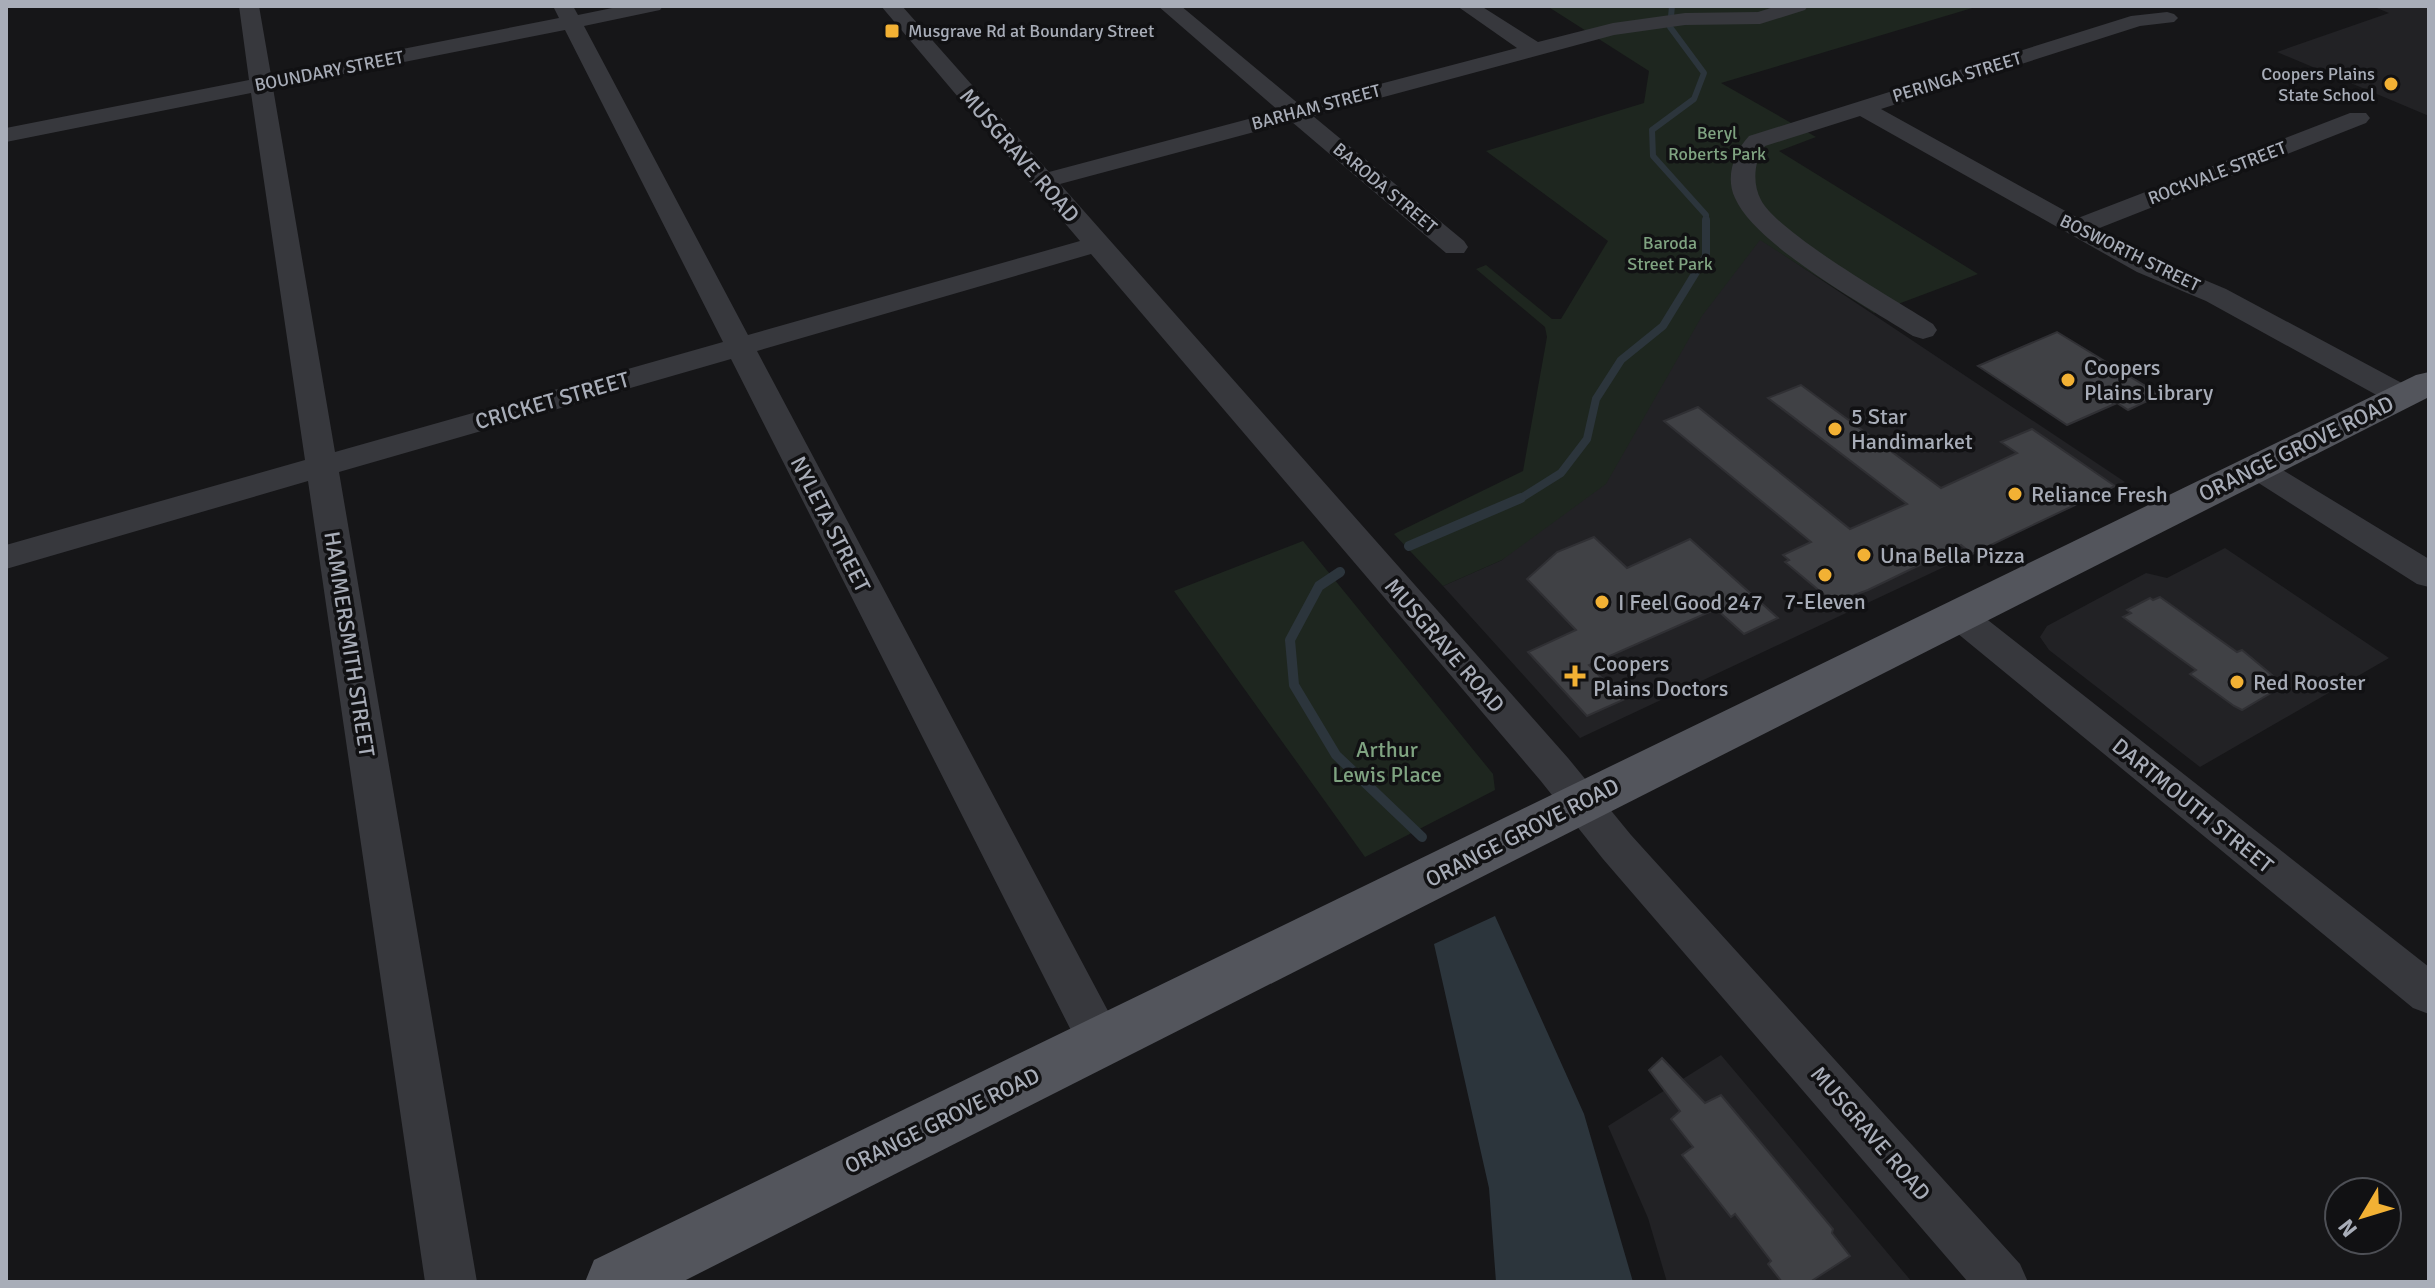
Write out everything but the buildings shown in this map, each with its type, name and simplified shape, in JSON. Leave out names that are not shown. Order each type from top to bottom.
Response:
[{"type":"main road","name":"ORANGE GROVE ROAD","points":[[616,1282],[2415,390]]},
{"type":"street","name":"HAMMERSMITH STREET","points":[[249,6],[451,1282]]},
{"type":"street","name":"BOUNDARY STREET","points":[[6,135],[261,84],[567,14],[653,6]]},
{"type":"street","name":"MUSGRAVE ROAD","points":[[891,6],[2002,1282]]},
{"type":"street","name":"BARODA STREET","points":[[1168,6],[1295,113],[1448,256],[1484,245]]},
{"type":"street","points":[[1467,6],[1533,49]]},
{"type":"street","name":"BARHAM STREET","points":[[1043,181],[1590,35],[1651,22],[1760,18],[1798,6]]},
{"type":"street","name":"NYLETA STREET","points":[[567,14],[1100,1041]]},
{"type":"street","name":"PERINGA STREET","points":[[1923,330],[1771,228],[1747,200],[1744,160],[1751,147],[1757,141],[2138,20],[2167,18]]},
{"type":"street","name":"BOSWORTH STREET","points":[[1861,107],[2147,266],[2216,295],[2415,390]]},
{"type":"street","name":"ROCKVALE STREET","points":[[2076,228],[2358,118]]},
{"type":"street","name":"CRICKET STREET","points":[[6,557],[1097,244]]},
{"type":"street","points":[[2257,468],[2429,575]]},
{"type":"street","name":"DARTMOUTH STREET","points":[[1958,615],[2429,994]]},
{"type":"shaded area","name":"Coopers Plains State School","points":[[2372,6],[2429,6],[2429,116],[2277,52],[2389,13]]},
{"type":"shaded area","points":[[1760,239],[2125,482],[1580,738],[1443,586],[1502,560]]},
{"type":"shaded area","points":[[2225,548],[2389,658],[2200,767],[2049,650],[2040,637],[2047,626],[2146,573],[2167,578]]},
{"type":"shaded area","points":[[1495,916],[1584,1114],[1633,1282],[1496,1282],[1489,1188],[1434,944]]},
{"type":"shaded area","points":[[1721,1055],[1912,1282],[1667,1282],[1648,1218],[1608,1126]]},
{"type":"green space","points":[[1547,6],[1979,6],[1721,83],[1816,137],[1779,151],[1978,274],[1874,313],[1760,240],[1702,316],[1606,484],[1502,560],[1443,586],[1394,534],[1523,471],[1547,337],[1545,327],[1476,269],[1486,265],[1552,319],[1561,319],[1608,241],[1486,151],[1644,103],[1649,71]]},
{"type":"green space","name":"Arthur Lewis Place","points":[[1303,541],[1493,774],[1495,790],[1365,857],[1174,591]]},
{"type":"waterway","points":[[1518,500],[1561,473],[1587,439],[1596,399],[1621,360],[1663,326],[1706,256],[1706,215],[1653,156],[1652,130],[1694,99],[1704,73],[1670,27],[1672,6]]},
{"type":"waterway","points":[[1409,546],[1521,498]]},
{"type":"waterway","points":[[1340,572],[1319,586],[1290,640],[1294,685],[1336,755],[1422,837]]},
{"type":"place","name":"Musgrave Rd at Boundary Street","points":[[892,31]]},
{"type":"place","name":"Coopers Plains State School","points":[[2391,84]]},
{"type":"place","name":"Coopers Plains Library","points":[[2068,380]]},
{"type":"place","name":"5 Star Handimarket","points":[[1835,429]]},
{"type":"place","name":"Reliance Fresh","points":[[2015,494]]},
{"type":"place","name":"Una Bella Pizza","points":[[1864,555]]},
{"type":"place","name":"7-Eleven","points":[[1825,575]]},
{"type":"place","name":"I Feel Good 247","points":[[1602,602]]},
{"type":"place","name":"Coopers Plains Doctors","points":[[1575,676]]},
{"type":"place","name":"Red Rooster","points":[[2237,682]]},
{"type":"park label","name":"Beryl Roberts Park","points":[[1717,143]]},
{"type":"park label","name":"Baroda Street Park","points":[[1670,253]]}]
